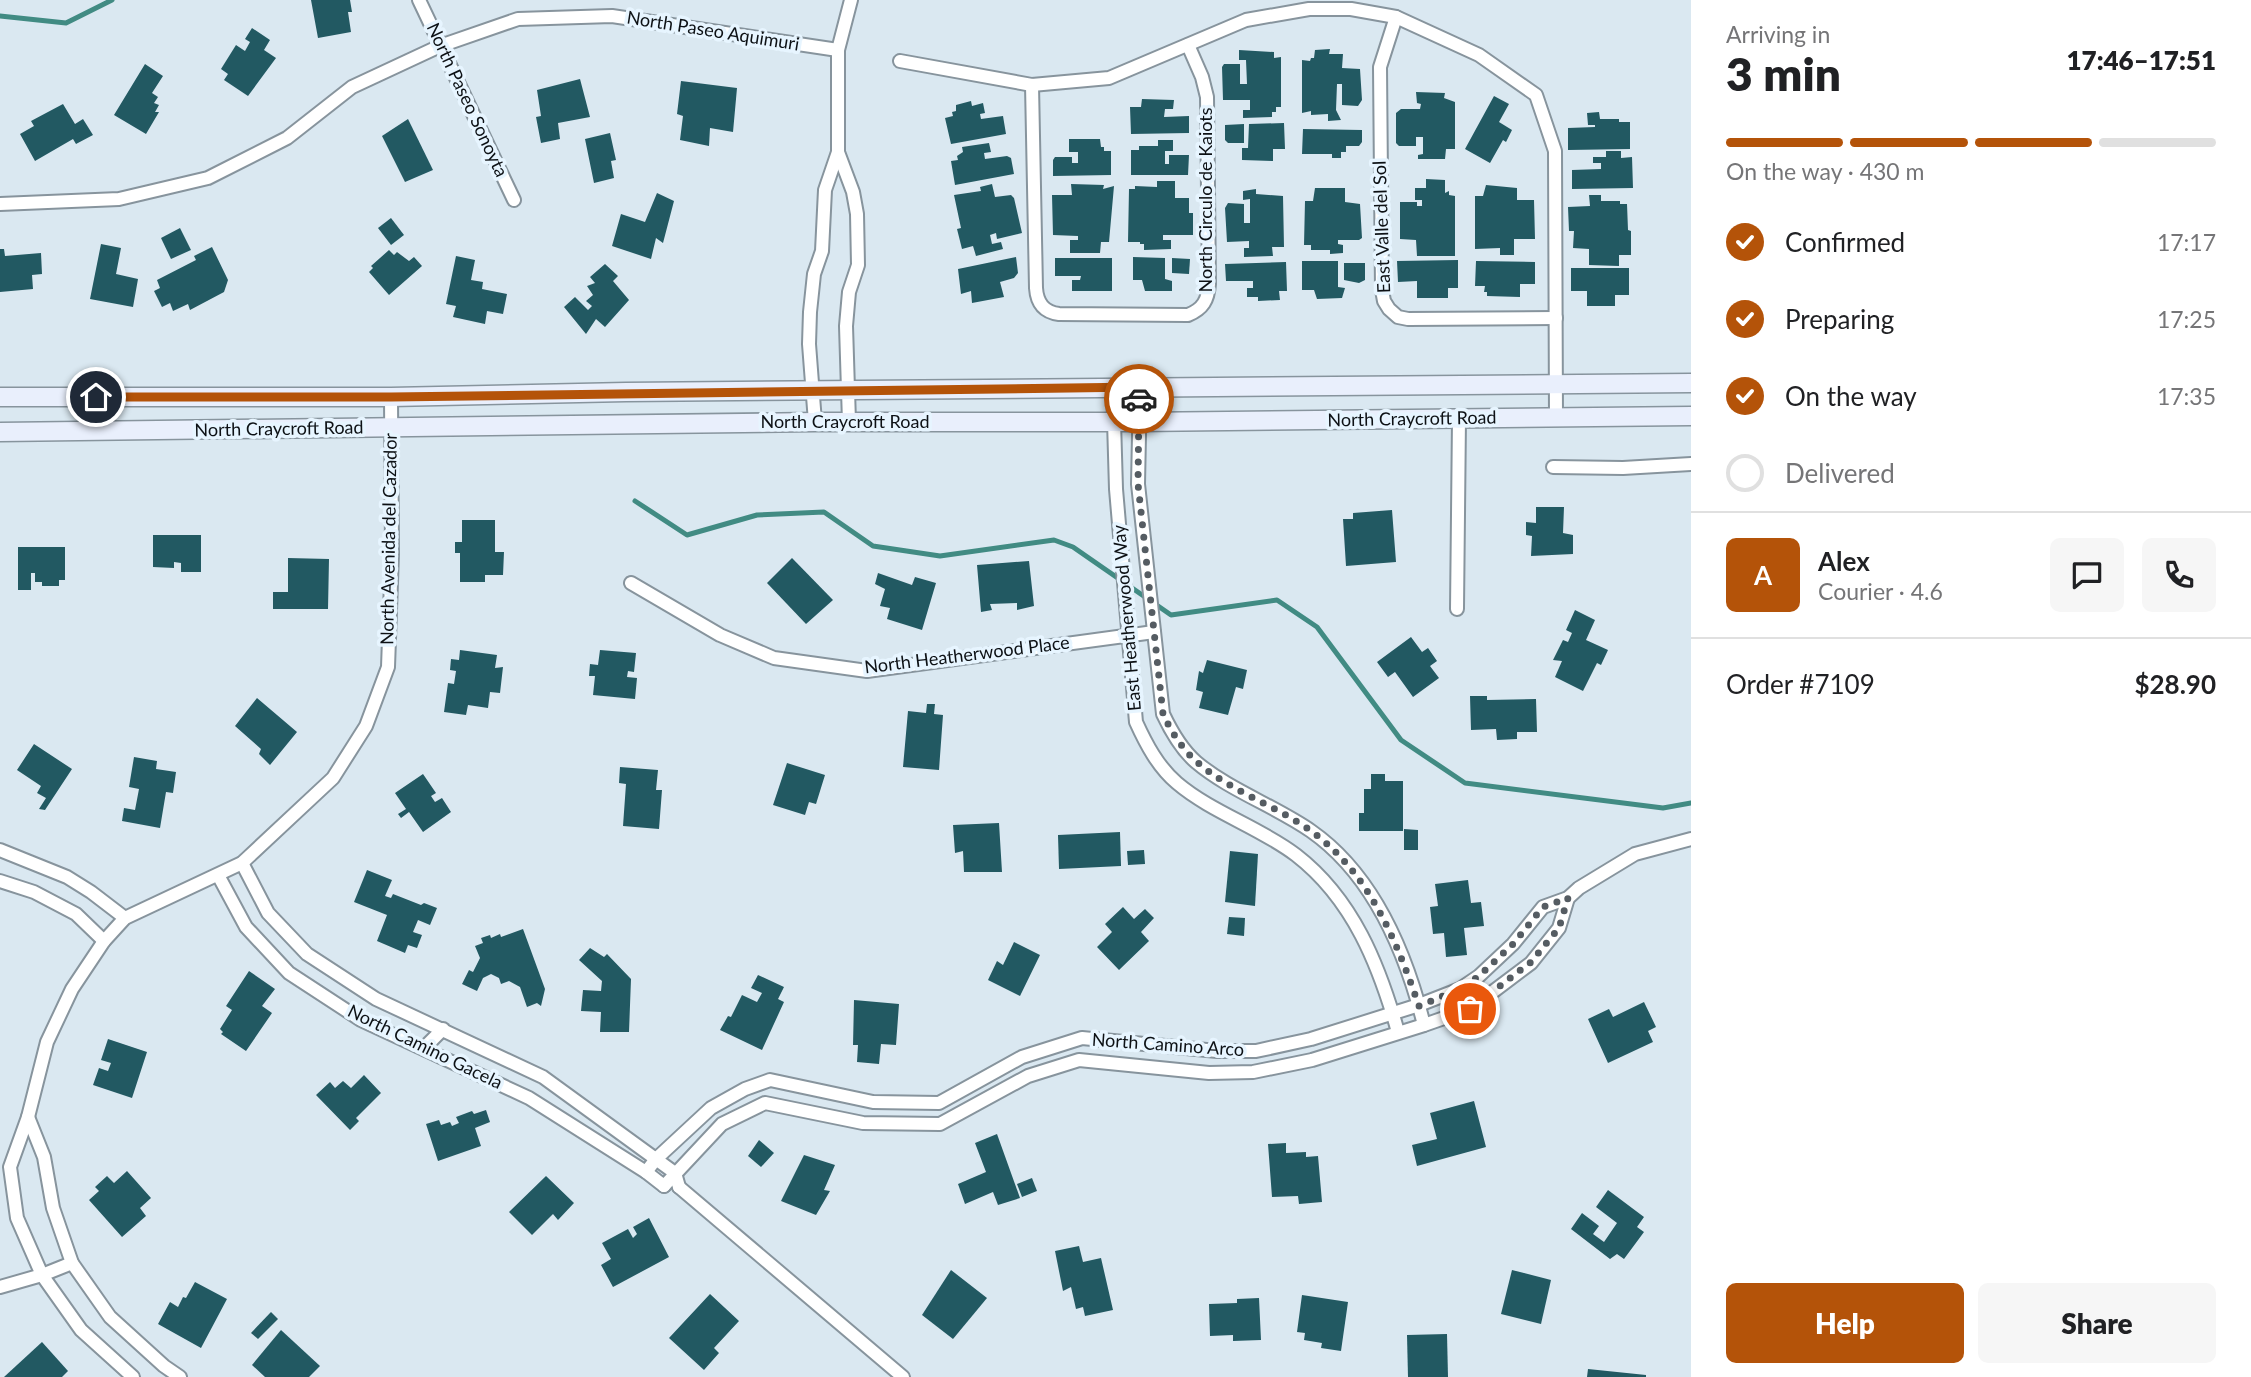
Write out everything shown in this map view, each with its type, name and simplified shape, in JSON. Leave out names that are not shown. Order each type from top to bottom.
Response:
[{"type":"main road","name":"North Craycroft Road","points":[[0,397],[391,397],[814,390],[1691,383]]},
{"type":"main road","name":"North Craycroft Road","points":[[0,432],[815,422],[1138,422],[1691,416]]},
{"type":"street","name":"North Paseo Sonoyta","points":[[419,0],[514,200]]},
{"type":"street","points":[[815,422],[809,344],[810,312],[814,274],[822,251],[825,190],[838,152],[838,50],[851,0]]},
{"type":"street","points":[[900,61],[1032,85],[1109,78],[1246,20],[1309,9],[1350,9],[1396,17],[1479,55],[1536,95],[1555,151],[1556,418]]},
{"type":"street","name":"North Paseo Aquimuri","points":[[0,204],[119,199],[208,178],[287,138],[352,87],[440,46],[518,19],[612,16],[838,50]]},
{"type":"street","name":"East Valle del Sol","points":[[1396,17],[1380,68],[1380,234],[1384,301],[1398,317],[1408,318],[1556,318]]},
{"type":"street","name":"North Circulo de Kaiots","points":[[1032,85],[1036,288],[1041,307],[1059,314],[1188,315],[1205,304],[1208,297],[1209,271],[1207,97],[1202,77],[1188,45]]},
{"type":"street","points":[[838,152],[853,192],[857,214],[858,265],[849,292],[846,326],[849,422]]},
{"type":"street","name":"East Heatherwood Way","points":[[1113,387],[1116,489],[1136,722],[1150,750],[1177,783],[1295,854],[1324,880],[1351,915],[1373,958],[1398,1032]]},
{"type":"street","name":"East Heatherwood Way","points":[[1140,387],[1138,484],[1163,714],[1173,735],[1196,762],[1312,832],[1345,861],[1375,900],[1398,947],[1424,1025]]},
{"type":"street","name":"North Avenida del Cazador","points":[[133,1377],[81,1330],[42,1275],[17,1218],[10,1167],[28,1117],[47,1042],[72,989],[104,941],[125,918],[242,863],[333,778],[366,726],[388,667],[392,554],[391,397]]},
{"type":"street","points":[[1457,609],[1459,419]]},
{"type":"street","points":[[1553,467],[1623,468],[1691,464]]},
{"type":"street","name":"North Heatherwood Place","points":[[631,583],[720,635],[774,658],[867,671],[1093,638],[1154,632]]},
{"type":"street","name":"North Camino Arco","points":[[646,1172],[656,1159],[712,1108],[745,1089],[770,1080],[873,1102],[939,1103],[1022,1057],[1082,1038],[1217,1051],[1256,1051],[1311,1040],[1419,1006],[1460,989],[1479,976],[1513,944],[1543,907],[1568,898],[1579,888],[1635,854],[1691,839]]},
{"type":"street","points":[[0,850],[67,877],[125,918]]},
{"type":"street","name":"North Camino Gacela","points":[[242,863],[268,913],[307,954],[376,999],[543,1077],[675,1173]]},
{"type":"street","name":"North Camino Gacela","points":[[218,875],[246,927],[289,973],[361,1020],[529,1098],[664,1186]]},
{"type":"street","points":[[0,881],[34,892],[76,914],[104,941]]},
{"type":"street","name":"North Camino Arco","points":[[664,1186],[722,1124],[765,1103],[863,1124],[940,1124],[1028,1076],[1079,1060],[1209,1073],[1253,1072],[1312,1060],[1424,1025],[1470,1009],[1531,962],[1559,928],[1568,898]]},
{"type":"street","points":[[424,1048],[443,1029]]},
{"type":"street","points":[[28,1117],[44,1157],[53,1208],[72,1263],[110,1317],[180,1377]]},
{"type":"street","points":[[675,1173],[679,1187],[904,1377]]},
{"type":"street","points":[[664,1186],[679,1187]]},
{"type":"street","points":[[0,1287],[72,1263]]},
{"type":"building","points":[[311,0],[350,0],[352,12],[348,12],[351,32],[318,38]]},
{"type":"building","points":[[252,28],[270,40],[264,50],[276,58],[248,96],[224,80],[228,74],[221,69],[236,45],[245,51],[250,42],[245,39]]},
{"type":"building","points":[[1330,49],[1329,54],[1343,54],[1342,68],[1360,69],[1362,100],[1358,106],[1342,105],[1342,84],[1337,84],[1336,110],[1341,120],[1328,121],[1328,114],[1311,115],[1311,111],[1302,113],[1302,60],[1310,61],[1314,58],[1315,50]]},
{"type":"building","points":[[1239,50],[1274,52],[1274,58],[1281,57],[1281,107],[1276,107],[1272,117],[1243,118],[1243,110],[1250,110],[1250,100],[1223,100],[1224,64],[1240,64],[1240,84],[1247,84],[1246,60],[1239,60]]},
{"type":"building","points":[[145,64],[163,76],[152,93],[158,97],[154,103],[159,105],[155,112],[159,112],[146,134],[114,115]]},
{"type":"building","points":[[580,79],[590,117],[558,123],[560,139],[541,143],[536,117],[541,116],[537,90]]},
{"type":"building","points":[[681,81],[737,88],[733,132],[710,128],[709,146],[680,140],[683,116],[677,114]]},
{"type":"building","points":[[1416,92],[1445,93],[1444,98],[1455,102],[1455,149],[1446,149],[1445,159],[1418,159],[1418,155],[1423,154],[1423,137],[1416,137],[1416,146],[1399,146],[1396,143],[1396,113],[1401,109],[1420,109],[1421,104],[1417,103]]},
{"type":"building","points":[[1494,96],[1509,104],[1499,122],[1512,130],[1490,163],[1465,149]]},
{"type":"building","points":[[1142,99],[1174,100],[1173,109],[1165,109],[1164,117],[1189,116],[1189,133],[1131,134],[1130,107],[1141,107]]},
{"type":"building","points":[[971,101],[972,106],[983,103],[985,113],[980,114],[981,119],[1003,116],[1006,134],[951,144],[945,118],[953,116],[956,105]]},
{"type":"building","points":[[63,104],[75,124],[83,119],[93,135],[76,144],[73,139],[35,161],[20,134],[34,126],[31,121]]},
{"type":"building","points":[[1599,112],[1600,119],[1630,122],[1630,149],[1568,150],[1568,128],[1595,127],[1588,125],[1587,113]]},
{"type":"building","points":[[408,119],[433,170],[405,182],[382,136]]},
{"type":"building","points":[[1284,123],[1285,149],[1273,149],[1273,161],[1242,160],[1242,148],[1248,148],[1249,124]]},
{"type":"building","points":[[1244,124],[1244,143],[1228,143],[1225,140],[1225,125]]},
{"type":"building","points":[[1303,129],[1362,130],[1362,142],[1359,146],[1346,146],[1346,152],[1341,152],[1341,158],[1332,158],[1332,154],[1302,154]]},
{"type":"building","points":[[610,133],[616,160],[611,161],[614,178],[594,183],[585,139]]},
{"type":"building","points":[[1069,139],[1100,139],[1104,151],[1111,151],[1111,175],[1053,176],[1055,157],[1072,157],[1072,163],[1078,163],[1078,152],[1069,152]]},
{"type":"building","points":[[1158,140],[1173,140],[1173,151],[1165,151],[1165,164],[1169,164],[1169,155],[1189,155],[1188,175],[1131,175],[1131,150],[1139,150],[1139,146],[1158,146]]},
{"type":"building","points":[[989,143],[991,152],[984,153],[985,159],[1007,156],[1011,158],[1014,174],[955,185],[951,161],[958,160],[957,156],[963,152],[962,147]]},
{"type":"building","points":[[1606,151],[1621,151],[1621,158],[1632,157],[1633,188],[1572,189],[1572,170],[1601,169],[1601,163],[1593,163],[1593,157],[1606,157]]},
{"type":"building","points":[[1426,179],[1445,180],[1445,193],[1449,191],[1449,195],[1455,196],[1455,256],[1417,256],[1416,240],[1400,239],[1400,202],[1417,202],[1417,206],[1422,206],[1422,200],[1415,200],[1415,188],[1426,188]]},
{"type":"building","points":[[1157,181],[1175,181],[1175,198],[1189,198],[1189,213],[1193,213],[1193,235],[1163,235],[1163,240],[1171,240],[1171,249],[1144,250],[1144,244],[1140,242],[1128,242],[1129,189],[1135,189],[1135,186],[1157,187]]},
{"type":"building","points":[[992,184],[995,197],[1011,195],[1014,198],[1022,233],[997,239],[996,233],[990,235],[992,244],[1001,242],[1003,249],[976,256],[973,246],[962,249],[954,195],[981,191],[980,187]]},
{"type":"building","points":[[1071,184],[1104,185],[1103,189],[1114,186],[1109,242],[1101,242],[1100,253],[1070,253],[1070,240],[1078,240],[1078,236],[1053,235],[1052,195],[1072,195]]},
{"type":"building","points":[[1486,185],[1517,188],[1517,200],[1534,200],[1535,239],[1514,239],[1514,255],[1500,255],[1500,248],[1475,249],[1475,196],[1483,196]]},
{"type":"building","points":[[1315,188],[1345,188],[1345,202],[1360,204],[1362,238],[1338,240],[1338,244],[1343,245],[1343,253],[1330,254],[1330,250],[1311,250],[1311,245],[1304,245],[1305,201],[1313,201]]},
{"type":"building","points":[[1256,189],[1256,194],[1283,196],[1284,247],[1272,247],[1273,256],[1244,257],[1244,248],[1249,248],[1249,241],[1227,242],[1225,208],[1228,203],[1244,204],[1244,223],[1250,223],[1250,199],[1243,200],[1243,191]]},
{"type":"building","points":[[657,193],[674,201],[663,243],[656,238],[651,259],[612,246],[621,214],[645,222]]},
{"type":"building","points":[[1589,195],[1601,195],[1601,201],[1620,201],[1620,204],[1627,204],[1631,255],[1619,255],[1619,266],[1589,265],[1589,249],[1573,248],[1574,231],[1569,231],[1568,207],[1590,206]]},
{"type":"building","points":[[391,218],[404,235],[391,245],[378,228]]},
{"type":"building","points":[[180,228],[191,250],[171,259],[161,238]]},
{"type":"building","points":[[101,244],[121,248],[116,274],[138,279],[133,307],[90,299]]},
{"type":"building","points":[[212,247],[228,280],[224,292],[190,310],[188,304],[173,311],[170,303],[162,307],[154,291],[160,288],[157,280],[196,260],[194,256]]},
{"type":"building","points":[[0,249],[4,249],[5,256],[41,253],[42,274],[32,275],[33,289],[0,292]]},
{"type":"building","points":[[389,250],[394,255],[397,252],[409,261],[414,257],[422,266],[389,295],[369,272],[373,268],[371,266]]},
{"type":"building","points":[[456,256],[475,260],[471,280],[483,282],[482,289],[507,294],[503,314],[487,311],[485,324],[453,317],[456,306],[446,304]]},
{"type":"building","points":[[1016,257],[1018,273],[1014,278],[1000,282],[1004,297],[972,303],[971,291],[961,294],[958,269]]},
{"type":"building","points":[[1133,257],[1165,258],[1165,279],[1172,281],[1172,291],[1145,291],[1142,280],[1133,280]]},
{"type":"building","points":[[1055,258],[1112,258],[1112,291],[1072,291],[1072,280],[1080,280],[1081,276],[1055,276]]},
{"type":"building","points":[[1172,258],[1190,259],[1189,274],[1172,273]]},
{"type":"building","points":[[1458,260],[1458,288],[1448,288],[1448,298],[1417,298],[1417,281],[1398,282],[1397,261]]},
{"type":"building","points":[[1302,261],[1338,261],[1338,287],[1345,288],[1342,298],[1317,299],[1314,290],[1302,290]]},
{"type":"building","points":[[1476,261],[1535,262],[1535,284],[1520,284],[1520,297],[1487,296],[1487,292],[1484,292],[1485,286],[1475,286]]},
{"type":"building","points":[[1286,262],[1287,291],[1279,291],[1280,300],[1258,301],[1258,297],[1247,297],[1247,288],[1253,288],[1253,281],[1226,281],[1225,264]]},
{"type":"building","points":[[1344,263],[1365,263],[1365,280],[1359,283],[1344,280]]},
{"type":"building","points":[[605,264],[618,276],[613,281],[629,300],[605,327],[596,319],[586,334],[564,307],[575,297],[588,310],[592,306],[586,301],[593,295],[587,286],[595,283],[590,277]]},
{"type":"building","points":[[1571,268],[1629,268],[1629,295],[1615,295],[1615,306],[1587,306],[1587,291],[1571,291]]},
{"type":"building","points":[[1536,507],[1564,507],[1563,533],[1573,535],[1573,554],[1531,556],[1532,536],[1526,535],[1526,522],[1536,523]]},
{"type":"building","points":[[1392,510],[1396,562],[1346,566],[1343,519],[1353,519],[1353,513]]},
{"type":"building","points":[[462,520],[495,520],[495,552],[504,552],[503,575],[485,575],[485,582],[460,582],[460,553],[455,553],[455,542],[462,542]]},
{"type":"building","points":[[153,535],[201,535],[201,572],[181,572],[181,563],[174,562],[174,568],[153,567]]},
{"type":"building","points":[[18,547],[65,547],[65,580],[59,580],[59,586],[42,586],[42,582],[35,582],[35,573],[31,573],[31,590],[18,590]]},
{"type":"building","points":[[288,558],[329,559],[328,609],[273,609],[273,592],[288,592]]},
{"type":"building","points":[[792,558],[833,600],[806,624],[767,583]]},
{"type":"building","points":[[1029,561],[1034,606],[1017,610],[1017,603],[990,604],[992,610],[981,612],[977,565]]},
{"type":"building","points":[[878,573],[912,585],[915,577],[936,583],[922,630],[887,619],[890,608],[880,606],[885,589],[875,584]]},
{"type":"building","points":[[1575,610],[1595,620],[1586,640],[1608,650],[1601,665],[1597,663],[1583,691],[1555,677],[1562,661],[1553,660],[1563,640],[1568,642],[1572,633],[1566,630]]},
{"type":"building","points":[[1411,637],[1422,652],[1428,648],[1437,661],[1430,666],[1439,678],[1413,697],[1395,672],[1388,677],[1377,662]]},
{"type":"building","points":[[460,650],[497,655],[495,668],[503,667],[500,693],[490,692],[488,708],[468,705],[466,715],[444,712],[448,683],[454,684],[456,671],[450,670],[451,659],[459,660]]},
{"type":"building","points":[[600,650],[636,653],[634,672],[628,671],[627,677],[637,678],[635,699],[593,695],[595,676],[589,676],[590,664],[598,665]]},
{"type":"building","points":[[1207,660],[1247,670],[1243,689],[1236,687],[1228,715],[1199,708],[1203,692],[1196,690],[1199,671],[1203,673]]},
{"type":"building","points":[[1470,696],[1487,696],[1487,700],[1536,699],[1537,732],[1517,732],[1517,739],[1497,740],[1496,729],[1471,730]]},
{"type":"building","points":[[257,698],[297,732],[270,765],[259,754],[261,749],[235,726]]},
{"type":"building","points":[[927,704],[935,704],[934,714],[943,715],[939,770],[903,767],[908,711],[926,713]]},
{"type":"building","points":[[34,744],[72,769],[45,810],[39,809],[46,798],[37,793],[41,786],[17,770]]},
{"type":"building","points":[[134,757],[157,761],[156,769],[176,772],[173,793],[166,792],[160,828],[122,821],[124,808],[135,810],[139,789],[129,787]]},
{"type":"building","points":[[787,763],[825,775],[816,804],[809,802],[805,815],[773,805]]},
{"type":"building","points":[[620,767],[658,770],[656,790],[662,790],[659,829],[623,826],[626,784],[619,783]]},
{"type":"building","points":[[423,774],[436,793],[431,796],[435,802],[442,798],[451,812],[423,832],[409,812],[401,818],[398,814],[406,809],[395,793]]},
{"type":"building","points":[[1371,774],[1385,774],[1385,781],[1403,781],[1403,831],[1359,831],[1359,813],[1364,813],[1364,789],[1371,789]]},
{"type":"building","points":[[999,823],[1002,872],[964,872],[963,851],[955,853],[953,825]]},
{"type":"building","points":[[1404,829],[1418,830],[1418,850],[1404,850]]},
{"type":"building","points":[[1120,832],[1121,866],[1059,869],[1058,835]]},
{"type":"building","points":[[1144,850],[1145,864],[1128,865],[1127,851]]},
{"type":"building","points":[[1230,851],[1258,854],[1255,906],[1225,902]]},
{"type":"building","points":[[367,870],[392,880],[385,896],[391,898],[393,894],[437,908],[430,925],[418,920],[413,932],[422,935],[417,948],[408,945],[405,953],[377,941],[387,915],[354,902]]},
{"type":"building","points":[[1468,880],[1471,903],[1481,902],[1484,926],[1464,928],[1467,955],[1446,957],[1444,933],[1433,934],[1430,907],[1438,906],[1435,884]]},
{"type":"building","points":[[1123,907],[1134,919],[1145,909],[1154,918],[1141,932],[1149,941],[1119,970],[1097,947],[1112,932],[1105,924]]},
{"type":"building","points":[[1229,917],[1245,918],[1244,936],[1227,934]]},
{"type":"building","points":[[523,929],[545,989],[541,1006],[537,1003],[527,1007],[520,987],[509,981],[501,984],[499,978],[491,974],[483,978],[477,991],[462,984],[469,970],[473,972],[480,958],[475,946],[483,943],[481,938],[500,934],[501,937]]},
{"type":"building","points":[[1014,942],[1040,955],[1020,996],[988,980],[997,961],[1003,965]]},
{"type":"building","points":[[590,948],[604,957],[607,954],[631,979],[629,1032],[600,1032],[601,1012],[581,1011],[583,990],[601,991],[602,981],[579,960]]},
{"type":"building","points":[[249,971],[275,989],[262,1006],[272,1013],[246,1051],[221,1034],[223,1032],[220,1029],[232,1010],[226,1006]]},
{"type":"building","points":[[758,975],[784,987],[778,999],[784,1002],[762,1050],[720,1030],[728,1016],[731,1017],[742,995],[757,1002],[762,993],[751,988]]},
{"type":"building","points":[[854,1000],[899,1004],[896,1045],[881,1044],[879,1064],[857,1062],[858,1045],[853,1045]]},
{"type":"building","points":[[1644,1002],[1656,1027],[1648,1031],[1653,1042],[1608,1063],[1588,1019],[1609,1009],[1613,1017]]},
{"type":"building","points":[[108,1039],[147,1052],[132,1098],[93,1085],[99,1068],[108,1071],[111,1063],[101,1060]]},
{"type":"building","points":[[364,1075],[381,1093],[356,1118],[359,1121],[350,1130],[316,1095],[330,1082],[335,1088],[343,1081],[351,1088]]},
{"type":"building","points":[[1474,1101],[1486,1147],[1417,1166],[1412,1145],[1437,1139],[1430,1113]]},
{"type":"building","points":[[486,1110],[490,1122],[475,1128],[481,1146],[438,1161],[426,1124],[439,1120],[441,1125],[450,1122],[452,1126],[459,1123],[456,1117],[472,1111],[474,1114]]},
{"type":"building","points":[[997,1134],[1020,1198],[998,1205],[993,1192],[965,1204],[958,1184],[986,1172],[975,1143]]},
{"type":"building","points":[[759,1140],[774,1153],[761,1167],[748,1156]]},
{"type":"building","points":[[1286,1143],[1286,1153],[1306,1152],[1306,1157],[1318,1156],[1322,1202],[1299,1204],[1298,1196],[1272,1197],[1268,1144]]},
{"type":"building","points":[[804,1155],[835,1165],[824,1190],[830,1191],[816,1215],[781,1201]]},
{"type":"building","points":[[127,1171],[151,1198],[140,1208],[146,1216],[122,1237],[89,1200],[99,1191],[95,1187],[107,1176],[114,1183]]},
{"type":"building","points":[[546,1176],[574,1203],[558,1220],[553,1214],[532,1235],[509,1212]]},
{"type":"building","points":[[1032,1178],[1037,1191],[1022,1197],[1017,1184]]},
{"type":"building","points":[[1608,1190],[1644,1217],[1637,1227],[1644,1232],[1624,1259],[1617,1254],[1610,1259],[1571,1229],[1582,1213],[1599,1226],[1593,1234],[1604,1242],[1617,1223],[1596,1207]]},
{"type":"building","points":[[649,1218],[669,1257],[613,1287],[601,1265],[611,1259],[602,1243],[628,1229],[633,1238],[637,1234],[633,1227]]},
{"type":"building","points":[[1079,1246],[1083,1262],[1101,1258],[1113,1310],[1085,1316],[1083,1307],[1076,1309],[1071,1287],[1063,1291],[1055,1251]]},
{"type":"building","points":[[951,1270],[987,1298],[953,1339],[922,1315]]},
{"type":"building","points":[[1512,1270],[1551,1280],[1541,1324],[1501,1314]]},
{"type":"building","points":[[195,1282],[227,1299],[201,1348],[158,1324],[170,1302],[178,1307]]},
{"type":"building","points":[[710,1294],[739,1321],[714,1348],[719,1353],[704,1370],[669,1338]]},
{"type":"building","points":[[1302,1295],[1348,1302],[1341,1351],[1321,1348],[1322,1343],[1304,1340],[1305,1333],[1297,1332]]},
{"type":"building","points":[[1259,1298],[1261,1340],[1233,1341],[1233,1335],[1210,1336],[1209,1304],[1237,1303],[1237,1299]]},
{"type":"building","points":[[271,1312],[278,1319],[258,1339],[251,1333]]},
{"type":"building","points":[[281,1330],[320,1366],[309,1377],[265,1377],[252,1365]]},
{"type":"building","points":[[1447,1334],[1448,1377],[1408,1377],[1407,1335]]},
{"type":"building","points":[[42,1342],[68,1371],[62,1377],[4,1377]]},
{"type":"building","points":[[1588,1369],[1646,1375],[1646,1377],[1587,1377]]},
{"type":"waterway","points":[[0,16],[66,23],[112,0]]},
{"type":"waterway","points":[[635,501],[687,535],[757,515],[824,512],[873,546],[940,556],[1054,540],[1073,547],[1171,615],[1277,600],[1317,627],[1401,740],[1465,783],[1663,808],[1691,803]]},
{"type":"way so far","points":[[1139,399],[1138,484],[1163,714],[1173,735],[1196,762],[1312,832],[1345,861],[1375,900],[1398,947],[1419,1006],[1460,989],[1479,976],[1513,944],[1543,907],[1568,898],[1559,928],[1531,962],[1470,1009]]},
{"type":"route","points":[[96,397],[391,397],[1140,387],[1139,399]]}]
